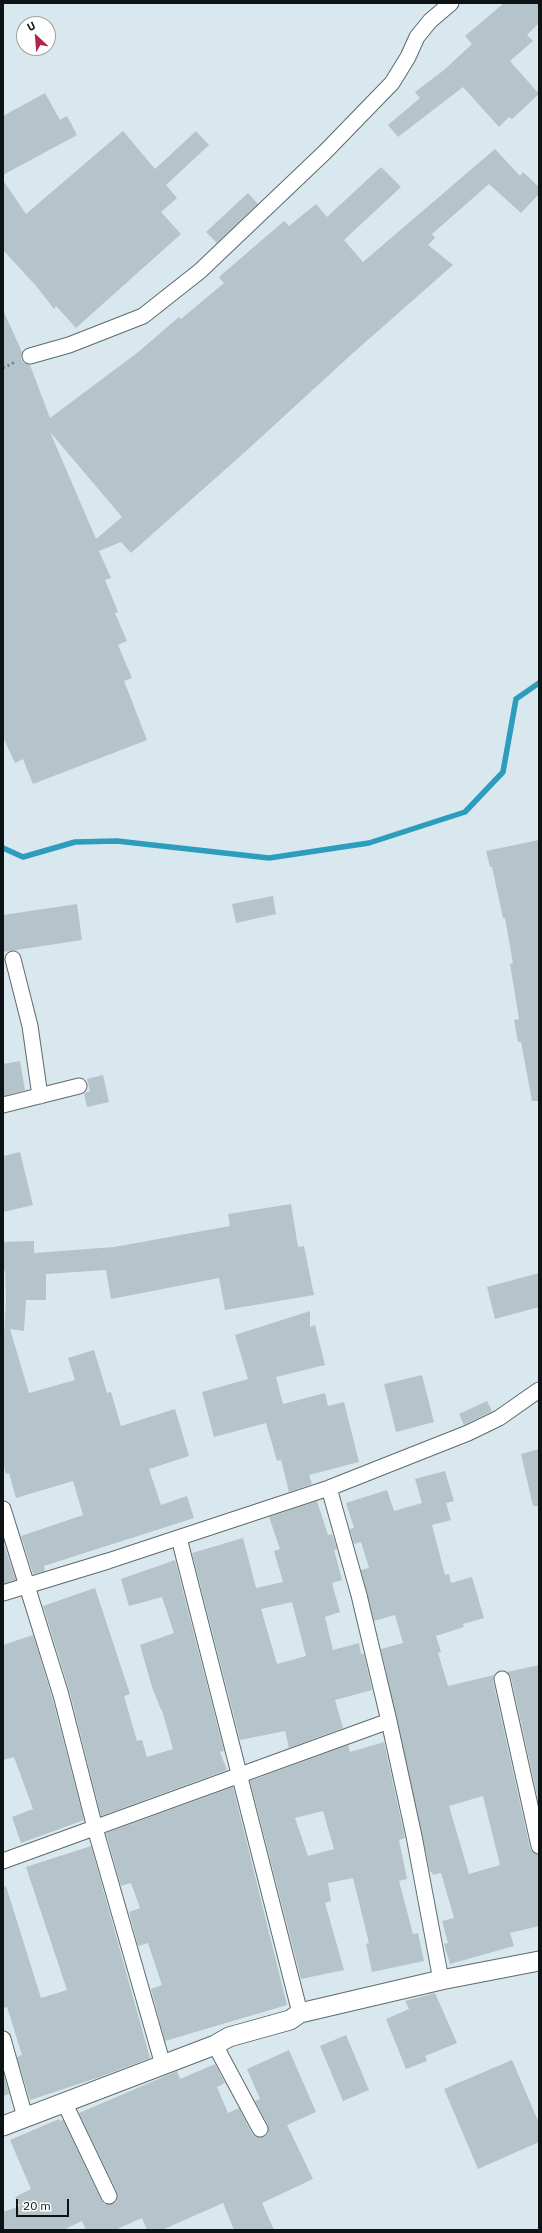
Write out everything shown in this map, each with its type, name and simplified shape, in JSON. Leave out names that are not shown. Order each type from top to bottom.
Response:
[{"type":"street","points":[[30,356],[69,345],[143,316],[200,271],[325,152],[392,83],[408,57],[417,37],[430,21],[451,3]]},
{"type":"street","points":[[13,960],[30,1026],[40,1096]]},
{"type":"street","points":[[3,1105],[78,1086]]},
{"type":"street","points":[[3,1593],[179,1538],[329,1488],[468,1433],[499,1418],[539,1390]]},
{"type":"street","points":[[329,1488],[359,1595],[389,1721],[414,1836],[441,1980]]},
{"type":"street","points":[[3,1509],[28,1585],[61,1695],[95,1828],[163,2065]]},
{"type":"street","points":[[179,1538],[300,2013]]},
{"type":"street","points":[[502,1679],[539,1846]]},
{"type":"street","points":[[3,1861],[389,1721]]},
{"type":"street","points":[[3,2126],[215,2045],[229,2037],[290,2020],[300,2013],[441,1980],[539,1961]]},
{"type":"street","points":[[3,2039],[24,2117]]},
{"type":"street","points":[[215,2045],[260,2129]]},
{"type":"street","points":[[64,2102],[108,2196]]},
{"type":"building","points":[[504,3],[539,3],[539,23],[527,35],[533,41],[510,61],[539,94],[512,119],[509,117],[499,127],[463,87],[398,137],[388,125],[420,98],[415,92],[444,70],[472,44],[465,36]]},
{"type":"building","points":[[45,93],[60,120],[67,116],[77,135],[3,175],[3,116]]},
{"type":"building","points":[[123,131],[155,169],[196,131],[209,145],[166,185],[177,198],[161,212],[181,234],[76,328],[56,306],[54,309],[37,287],[3,250],[3,180],[26,214]]},
{"type":"building","points":[[495,149],[520,176],[523,172],[539,187],[539,194],[521,213],[489,184],[432,234],[435,238],[428,245],[453,265],[131,553],[121,542],[99,551],[111,578],[105,580],[118,612],[115,613],[127,641],[118,645],[132,678],[124,681],[147,740],[33,784],[23,759],[15,763],[3,737],[3,310],[22,352],[21,359],[24,363],[30,365],[50,418],[137,353],[179,317],[181,319],[224,283],[219,277],[284,221],[289,226],[316,204],[327,217],[381,167],[401,187],[344,240],[363,262]],"holes":[[[50,432],[122,517],[96,539]]]},
{"type":"building","points":[[248,193],[258,204],[217,243],[206,232]]},
{"type":"building","points":[[539,840],[539,1101],[532,1101],[521,1042],[518,1042],[514,1020],[519,1019],[510,964],[513,963],[505,918],[503,918],[492,867],[490,867],[486,851]]},
{"type":"building","points":[[273,896],[276,914],[236,923],[232,904]]},
{"type":"building","points":[[77,904],[82,940],[3,952],[3,915]]},
{"type":"building","points":[[20,1061],[25,1090],[3,1096],[3,1064]]},
{"type":"building","points":[[103,1075],[109,1102],[87,1107],[84,1093],[90,1091],[87,1079]]},
{"type":"building","points":[[20,1152],[33,1205],[3,1212],[3,1156]]},
{"type":"building","points":[[291,1204],[298,1247],[304,1246],[314,1295],[225,1310],[219,1278],[111,1299],[106,1270],[46,1274],[46,1300],[26,1300],[24,1331],[10,1329],[29,1393],[75,1380],[68,1358],[94,1350],[107,1393],[111,1392],[121,1426],[175,1409],[189,1456],[149,1469],[161,1505],[187,1496],[194,1518],[44,1566],[45,1571],[33,1574],[21,1536],[83,1515],[73,1481],[16,1498],[9,1473],[6,1474],[3,1464],[3,1353],[6,1300],[5,1271],[3,1271],[3,1242],[34,1241],[34,1253],[114,1247],[230,1226],[228,1214]]},
{"type":"building","points":[[539,1273],[539,1307],[495,1319],[487,1287]]},
{"type":"building","points":[[310,1311],[310,1327],[315,1325],[325,1365],[276,1377],[283,1404],[325,1393],[328,1406],[344,1402],[359,1462],[309,1475],[312,1484],[289,1492],[281,1460],[277,1461],[266,1423],[214,1437],[202,1392],[248,1379],[235,1335]]},
{"type":"building","points":[[422,1375],[434,1422],[396,1432],[384,1384]]},
{"type":"building","points":[[487,1401],[492,1411],[464,1425],[459,1414]]},
{"type":"building","points":[[539,1449],[539,1506],[533,1506],[521,1454]]},
{"type":"building","points":[[445,1471],[454,1501],[446,1503],[451,1520],[432,1525],[445,1575],[449,1574],[451,1583],[472,1577],[484,1618],[463,1624],[464,1627],[436,1636],[441,1652],[438,1653],[448,1686],[494,1675],[493,1681],[530,1848],[533,1852],[539,1855],[539,1926],[510,1933],[514,1946],[450,1964],[444,1944],[448,1943],[442,1921],[454,1918],[441,1873],[433,1875],[432,1872],[430,1872],[381,1649],[403,1643],[395,1615],[374,1621],[361,1570],[369,1568],[361,1542],[354,1544],[350,1529],[354,1528],[346,1503],[387,1490],[394,1511],[422,1503],[415,1479]],"holes":[[[483,1796],[500,1865],[469,1874],[449,1806]]]},
{"type":"building","points":[[317,1501],[328,1535],[332,1534],[337,1549],[334,1550],[342,1580],[332,1583],[340,1612],[325,1617],[333,1650],[359,1643],[361,1654],[364,1654],[372,1690],[335,1700],[343,1728],[289,1748],[285,1731],[240,1740],[192,1553],[243,1538],[256,1588],[283,1582],[274,1551],[280,1549],[269,1517]],"holes":[[[292,1602],[306,1656],[277,1664],[261,1609]]]},
{"type":"building","points":[[3,1542],[16,1580],[3,1584]]},
{"type":"building","points":[[175,1560],[224,1751],[220,1752],[227,1770],[101,1816],[70,1693],[43,1606],[95,1588],[130,1694],[124,1696],[137,1741],[142,1740],[147,1757],[173,1749],[162,1710],[152,1687],[140,1645],[174,1633],[162,1597],[129,1606],[121,1579]]},
{"type":"building","points":[[33,1635],[52,1697],[84,1820],[21,1843],[12,1817],[33,1809],[14,1757],[3,1760],[3,1645]]},
{"type":"building","points":[[539,1665],[539,1804],[511,1677],[507,1672]]},
{"type":"building","points":[[384,1742],[405,1838],[399,1840],[407,1879],[399,1881],[413,1934],[418,1933],[424,1961],[372,1972],[366,1944],[369,1943],[353,1878],[328,1883],[331,1901],[325,1903],[344,1970],[301,1979],[250,1781],[348,1745],[350,1752]],"holes":[[[323,1811],[334,1849],[308,1856],[295,1818]]]},
{"type":"building","points":[[233,1787],[287,2005],[165,2041],[151,1989],[162,1985],[148,1943],[138,1946],[129,1912],[140,1908],[131,1883],[121,1886],[106,1833]]},
{"type":"building","points":[[91,1846],[150,2058],[100,2077],[30,2100],[17,2057],[22,2055],[7,2007],[3,2008],[3,1887],[6,1886],[41,1998],[67,1990],[26,1867]]},
{"type":"building","points":[[435,1993],[457,2043],[425,2056],[427,2061],[406,2069],[386,2019],[409,2009],[405,2001]]},
{"type":"building","points":[[346,2035],[369,2090],[343,2101],[320,2046]]},
{"type":"building","points":[[289,2050],[316,2112],[287,2125],[313,2179],[262,2203],[274,2230],[234,2230],[223,2203],[162,2230],[147,2230],[142,2218],[115,2230],[86,2230],[82,2221],[63,2230],[3,2230],[3,2212],[20,2206],[15,2197],[31,2189],[10,2140],[59,2119],[60,2121],[63,2120],[101,2200],[104,2204],[113,2204],[117,2201],[117,2192],[79,2113],[177,2071],[180,2079],[215,2064],[225,2083],[217,2087],[228,2113],[239,2108],[252,2134],[256,2137],[264,2137],[268,2133],[268,2125],[255,2101],[260,2099],[247,2069]]},
{"type":"building","points":[[512,2060],[539,2123],[539,2142],[478,2169],[444,2089]]},
{"type":"building","points":[[3,2072],[9,2094],[3,2096]]},
{"type":"waterway","points":[[3,848],[23,857],[75,842],[117,841],[269,858],[369,843],[465,812],[503,772],[516,699],[539,683]]}]
